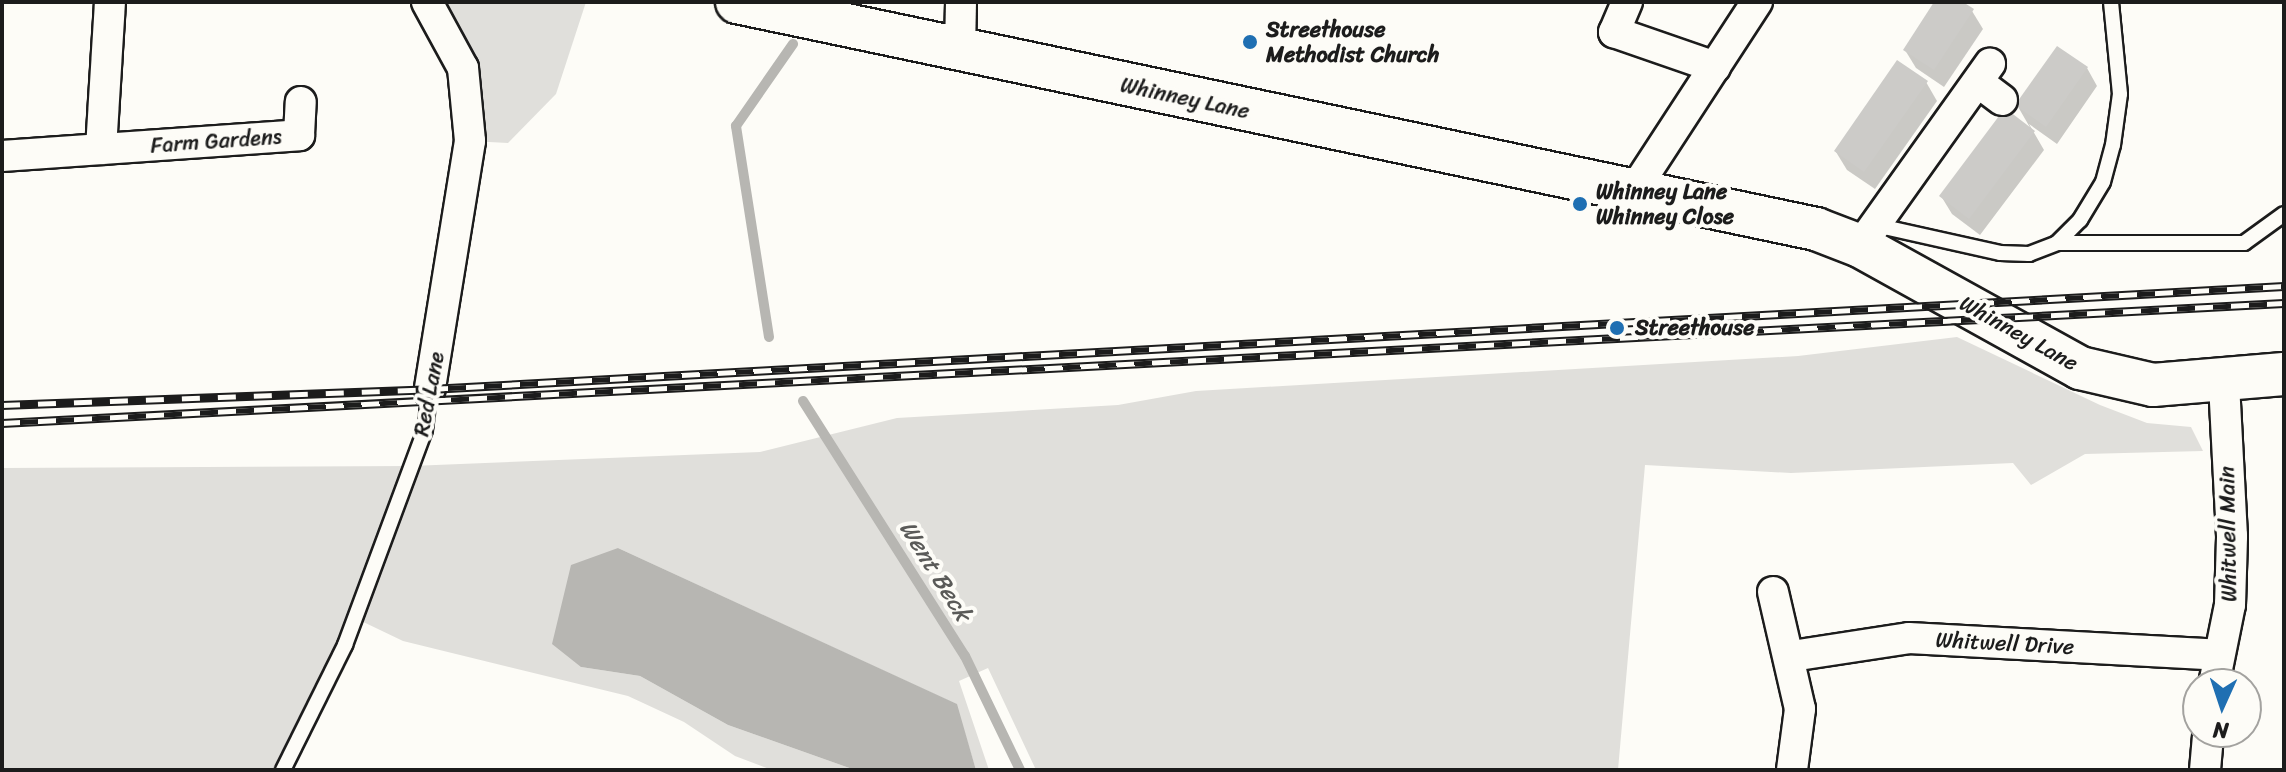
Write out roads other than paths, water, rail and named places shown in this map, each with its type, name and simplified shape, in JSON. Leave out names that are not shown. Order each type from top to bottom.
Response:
[{"type":"street","points":[[101,149],[110,2]]},
{"type":"street","name":"Red Lane","points":[[427,2],[463,68],[470,141],[430,389]]},
{"type":"street","name":"Whinney Lane","points":[[737,2],[1633,192],[1801,226],[1868,236],[2080,368],[2153,385],[2224,382],[2284,374]]},
{"type":"street","points":[[960,50],[961,2]]},
{"type":"street","points":[[1627,2],[1614,32],[1715,67]]},
{"type":"street","points":[[1633,192],[1757,2]]},
{"type":"street","points":[[1868,236],[1984,73],[2002,100]]},
{"type":"street","name":"Farm Gardens","points":[[2,156],[299,135],[301,102]]},
{"type":"street","name":"Whitwell Main","points":[[2217,668],[2230,605],[2232,536],[2224,382]]},
{"type":"street","points":[[1773,592],[1792,656],[1800,709],[1792,770]]},
{"type":"street","name":"Whitwell Drive","points":[[1792,656],[1909,638],[2207,668]]},
{"type":"street","points":[[2205,770],[2207,748]]},
{"type":"lane","points":[[2057,243],[2080,220],[2103,182],[2113,145],[2120,94],[2111,2]]},
{"type":"lane","points":[[1868,236],[2029,254],[2057,243],[2244,243],[2284,214]]},
{"type":"lane","name":"Red Lane","points":[[283,770],[345,645],[425,430],[430,389]]},
{"type":"waterway","name":"Went Beck","points":[[769,337],[736,126],[793,44]]},
{"type":"waterway","name":"Went Beck","points":[[803,401],[965,656],[1020,770]]},
{"type":"railway","points":[[2,405],[430,389],[2284,286]]},
{"type":"railway","points":[[2,423],[2284,303]]},
{"type":"place","name":"Streethouse Methodist Church","points":[[1250,42]]},
{"type":"place","name":"Whinney Lane Whinney Close","points":[[1580,204]]},
{"type":"place","name":"Streethouse","points":[[1617,328]]}]
